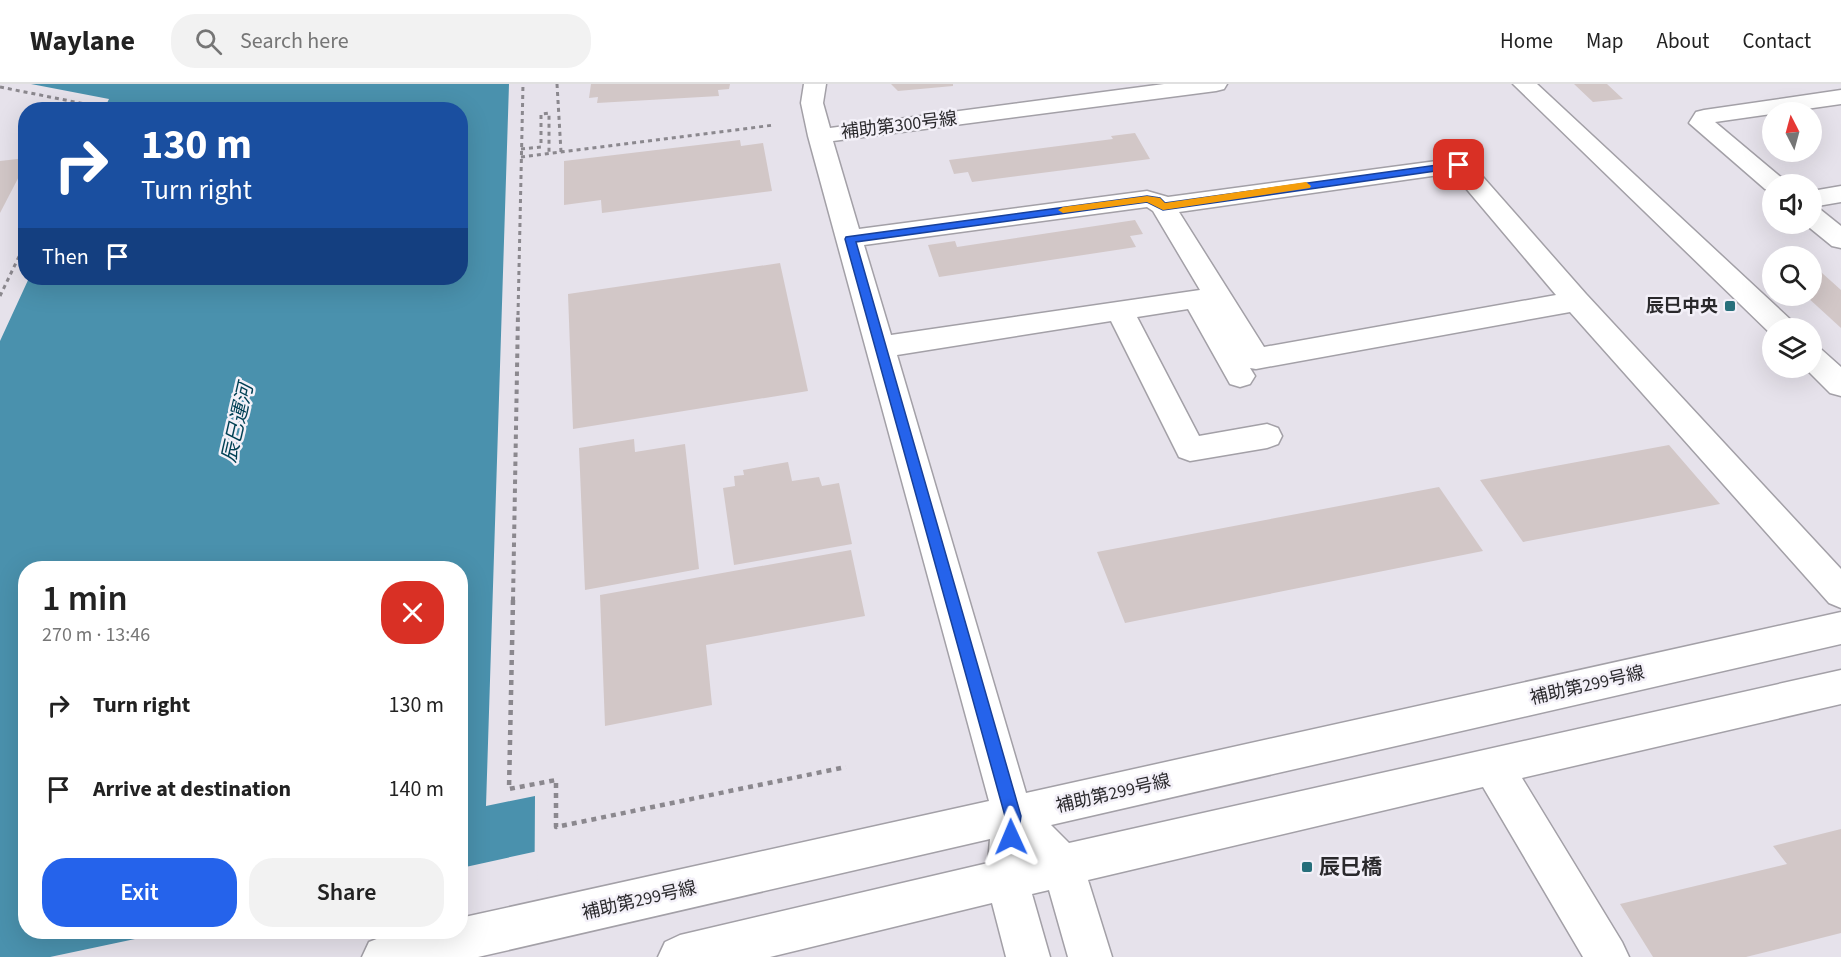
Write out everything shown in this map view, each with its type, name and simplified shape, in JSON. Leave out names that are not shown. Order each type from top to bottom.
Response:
[{"type":"street","points":[[815,84],[812,103],[820,135]]},
{"type":"street","name":"補助第300号線","points":[[1013,816],[820,135],[1216,84]]},
{"type":"street","points":[[1524,84],[1771,318]]},
{"type":"street","points":[[1762,174],[1701,123],[1704,117],[1841,97]]},
{"type":"street","points":[[1163,206],[1459,165],[1576,301],[1841,593]]},
{"type":"street","points":[[1822,197],[1841,194]]},
{"type":"street","points":[[850,239],[1147,199],[1157,201],[1163,206],[1256,359],[1576,301]]},
{"type":"street","points":[[1822,224],[1841,240]]},
{"type":"street","points":[[881,347],[1196,298],[1240,376]]},
{"type":"street","points":[[1120,310],[1190,449],[1267,436]]},
{"type":"street","points":[[1822,367],[1841,385]]},
{"type":"street","name":"補助第299号線","points":[[468,938],[1841,628]]},
{"type":"street","points":[[680,957],[1007,879],[1841,687]]},
{"type":"street","points":[[1493,767],[1607,957]]},
{"type":"street","points":[[1013,816],[1063,866],[1090,957]]},
{"type":"street","points":[[1013,816],[1007,879],[1028,957]]},
{"type":"street","name":"補助第299号線","points":[[384,957],[464,939]]},
{"type":"path","points":[[523,84],[509,789],[556,780],[556,827],[846,767]]},
{"type":"path","points":[[557,84],[561,152]]},
{"type":"path","points":[[0,87],[75,102]]},
{"type":"path","points":[[521,149],[541,147],[542,114],[549,113],[549,153]]},
{"type":"path","points":[[521,157],[774,125]]},
{"type":"path","points":[[0,297],[18,259]]},
{"type":"water","name":"辰巳運河","points":[[31,84],[509,84],[486,806],[535,796],[534,957],[0,957],[0,341],[26,285],[468,285],[468,102],[108,102],[109,99]]},
{"type":"pier","points":[[538,851],[537,957],[50,957],[135,939],[468,939],[468,866]]},
{"type":"building","points":[[591,84],[730,84],[729,89],[718,90],[719,96],[597,103],[598,97],[589,98]]},
{"type":"building","points":[[891,84],[953,84],[953,86],[898,91]]},
{"type":"building","points":[[1574,84],[1607,84],[1623,99],[1593,102]]},
{"type":"building","points":[[1135,133],[1150,159],[972,182],[968,172],[954,174],[949,160],[1113,139],[1111,136]]},
{"type":"building","points":[[740,140],[741,146],[763,143],[772,191],[602,213],[601,200],[564,205],[564,161]]},
{"type":"building","points":[[18,159],[18,178],[0,213],[0,161]]},
{"type":"building","points":[[1135,220],[1143,234],[1130,236],[1136,247],[939,277],[928,245],[955,241],[957,247]]},
{"type":"building","points":[[780,263],[808,391],[573,429],[568,294]]},
{"type":"building","points":[[1822,273],[1841,290],[1841,328],[1817,306],[1822,306]]},
{"type":"building","points":[[634,439],[635,452],[685,444],[699,569],[585,590],[579,448]]},
{"type":"building","points":[[1669,445],[1720,504],[1523,542],[1480,480]]},
{"type":"building","points":[[788,462],[792,481],[819,477],[822,486],[839,483],[852,544],[734,565],[723,488],[735,486],[734,476],[744,475],[743,470]]},
{"type":"building","points":[[1439,487],[1483,551],[1125,623],[1097,552]]},
{"type":"building","points":[[851,550],[865,616],[706,645],[712,705],[605,726],[600,595]]},
{"type":"building","points":[[1841,829],[1841,933],[1746,957],[1653,957],[1620,904],[1787,864],[1773,846]]},
{"type":"slow traffic","points":[[1063,210],[1147,199],[1157,201],[1163,206],[1306,186]]},
{"type":"place","name":"辰巳中央","points":[[1730,306]]},
{"type":"place","name":"辰巳橋","points":[[1307,867]]},
{"type":"route","points":[[1011,837],[1013,816],[850,239],[1147,199],[1157,201],[1163,206],[1459,165]]}]
